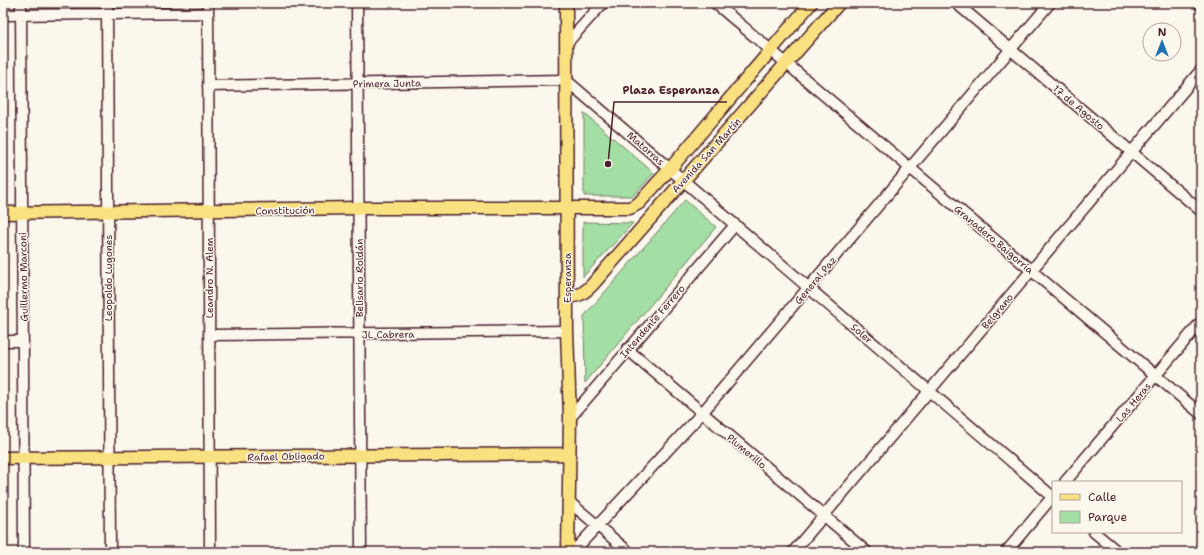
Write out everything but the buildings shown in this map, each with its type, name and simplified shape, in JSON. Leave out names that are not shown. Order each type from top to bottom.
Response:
[{"type":"main road","name":"Esperanza","points":[[566,3],[567,331],[570,418],[568,552]]},
{"type":"main road","name":"Avenida San Martín","points":[[567,208],[630,208],[639,203],[670,169],[811,3]]},
{"type":"main road","name":"Avenida San Martín","points":[[567,296],[582,294],[592,285],[839,3]]},
{"type":"main road","name":"Constitución","points":[[3,213],[359,208],[567,208]]},
{"type":"main road","name":"Rafael Obligado","points":[[3,458],[569,454]]},
{"type":"street","name":"Guillermo Marconi","points":[[21,3],[24,552]]},
{"type":"street","name":"Leopoldo Lugones","points":[[107,3],[110,552]]},
{"type":"street","name":"Belisario Roldán","points":[[357,3],[361,552]]},
{"type":"street","points":[[566,44],[603,3]]},
{"type":"street","name":"Granadero Baigorria","points":[[715,3],[1201,414]]},
{"type":"street","name":"17 de Agosto","points":[[956,3],[1201,211]]},
{"type":"street","name":"General Paz","points":[[573,552],[599,526],[702,413],[1050,3]]},
{"type":"street","points":[[3,15],[107,14],[208,8]]},
{"type":"street","name":"Leandro N. Alem","points":[[208,8],[210,552]]},
{"type":"street","name":"Belgrano","points":[[793,552],[1201,70]]},
{"type":"street","name":"Primera Junta","points":[[208,86],[566,80]]},
{"type":"street","name":"Matorras","points":[[566,80],[670,169]]},
{"type":"street","name":"Soler","points":[[670,169],[1052,495]]},
{"type":"street","name":"Intendente Ferrero","points":[[570,418],[627,349],[735,225]]},
{"type":"street","name":"Las Heras","points":[[1066,481],[1201,322]]},
{"type":"street","name":"JL Cabrera","points":[[209,335],[567,331]]},
{"type":"street","points":[[3,341],[23,341]]},
{"type":"street","name":"Plumerillo","points":[[627,349],[867,552]]},
{"type":"street","points":[[1006,552],[1052,497]]},
{"type":"street","points":[[568,501],[629,552]]},
{"type":"street","points":[[1095,533],[1118,552]]},
{"type":"green space","points":[[584,113],[654,173],[633,196],[584,196]]},
{"type":"green space","points":[[685,200],[716,227],[585,383],[584,316]]},
{"type":"green space","points":[[583,222],[633,223],[583,277]]},
{"type":"place","name":"Plaza Esperanza","points":[[608,164]]}]
